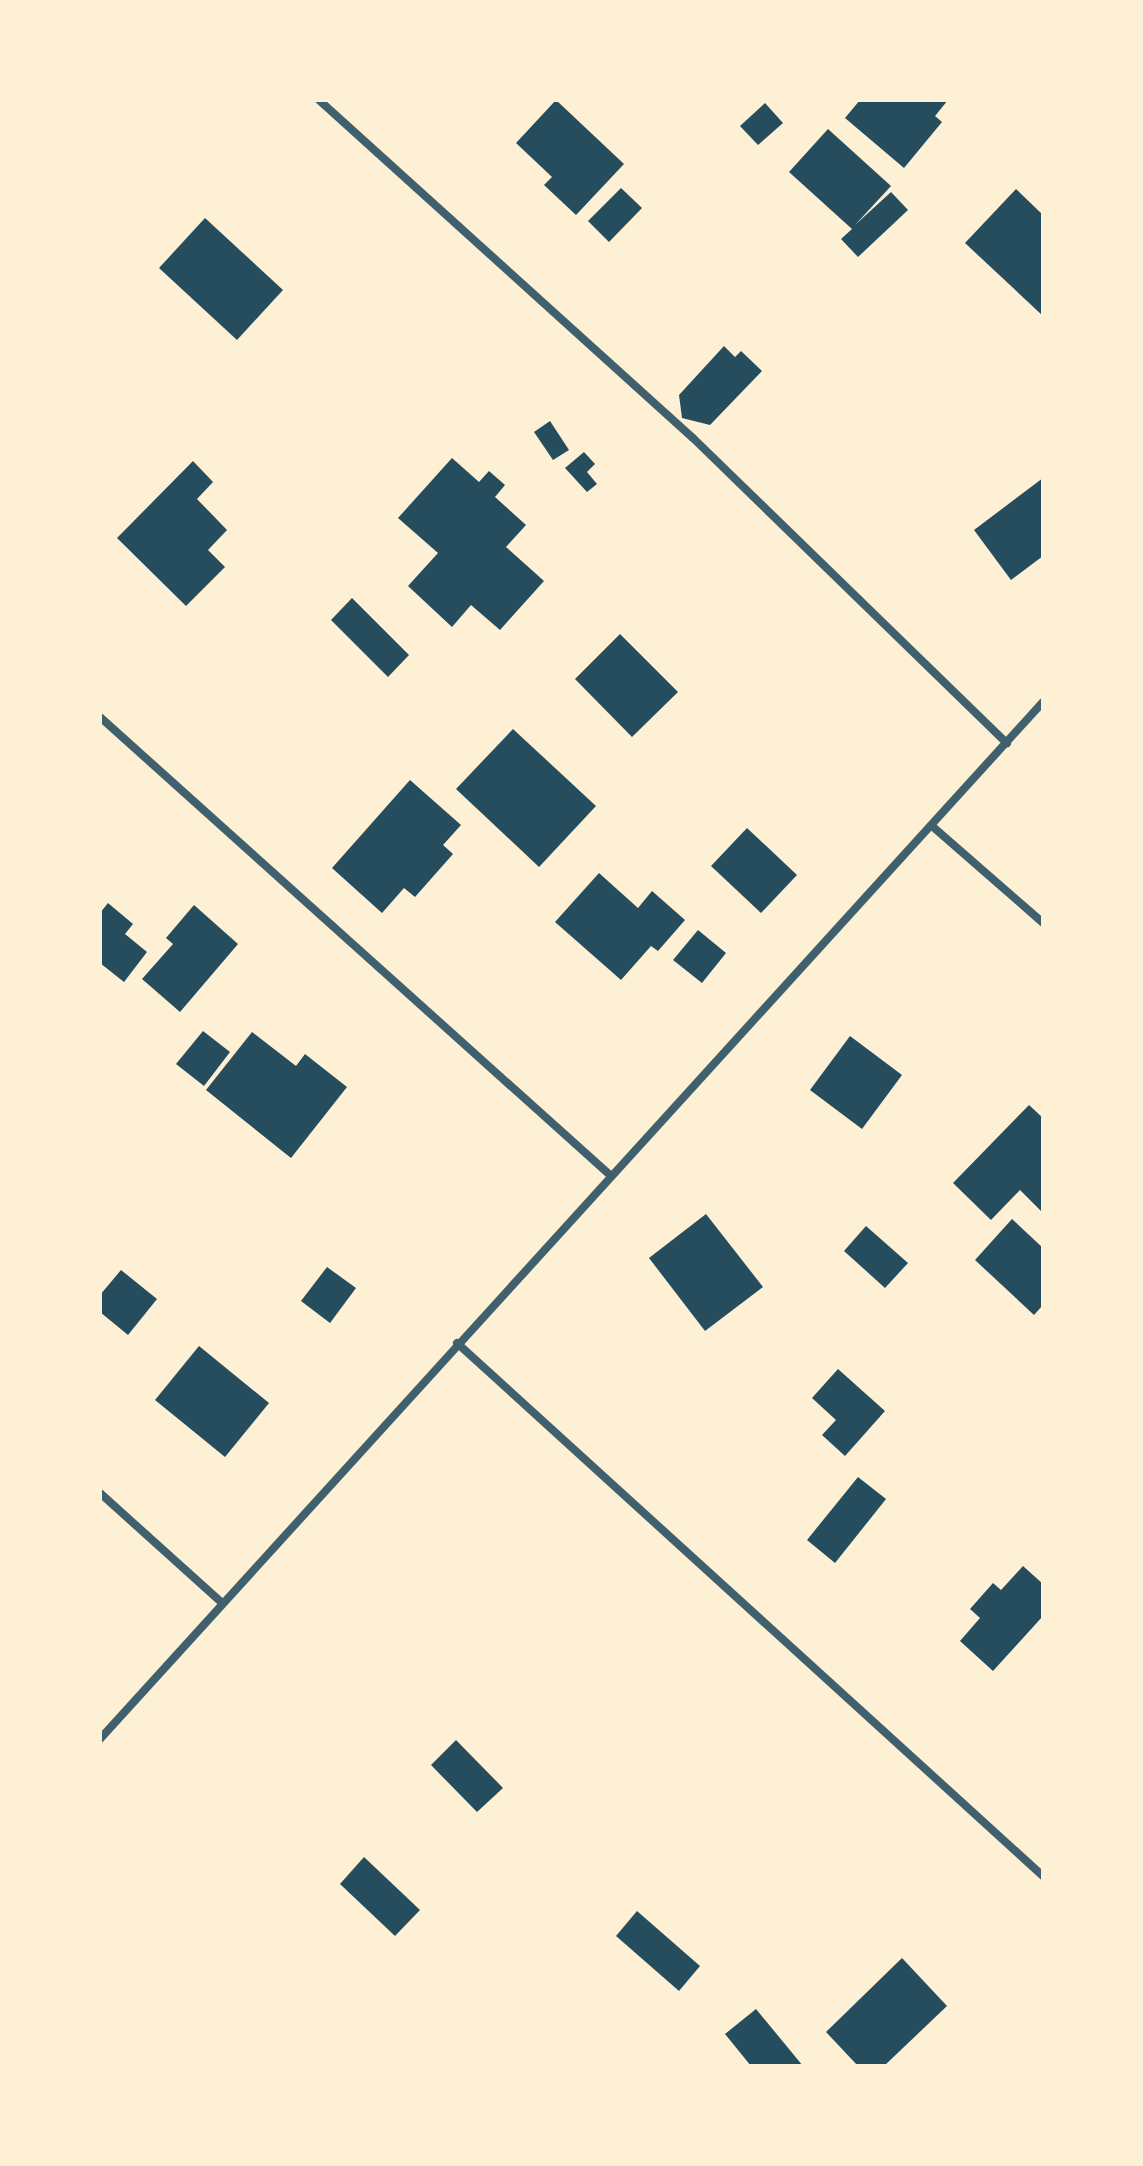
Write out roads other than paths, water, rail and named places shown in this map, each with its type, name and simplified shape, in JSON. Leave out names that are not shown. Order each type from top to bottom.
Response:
[{"type":"street","points":[[319,100],[693,438],[1007,743]]},
{"type":"street","points":[[100,1739],[1043,702]]},
{"type":"street","points":[[100,717],[611,1176]]},
{"type":"street","points":[[932,826],[1043,923]]},
{"type":"street","points":[[457,1343],[1043,1876]]},
{"type":"street","points":[[100,1493],[222,1603]]}]
